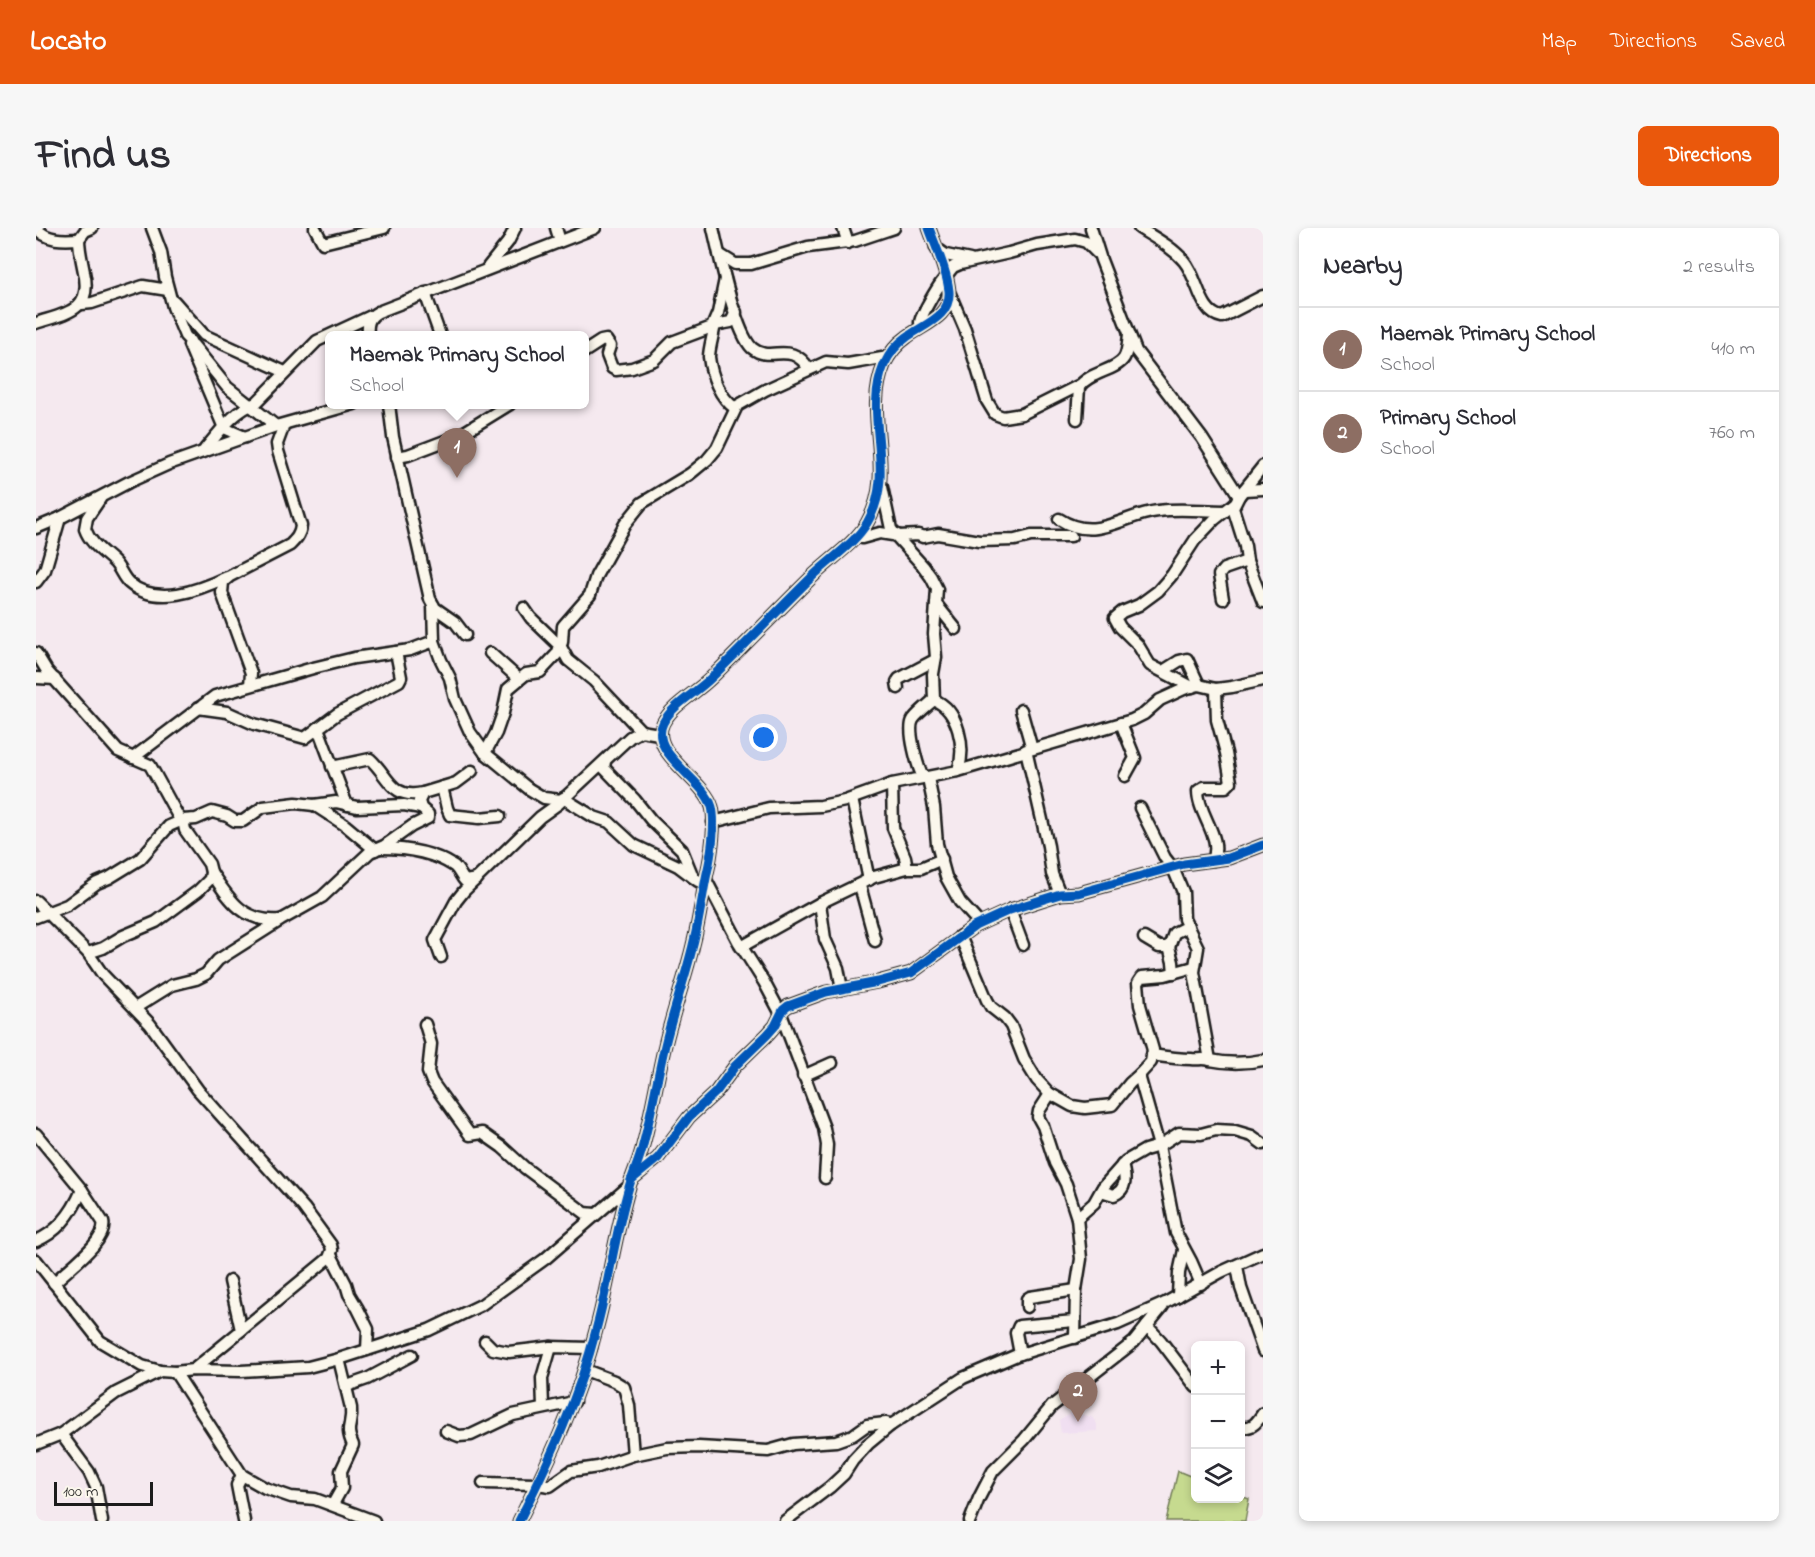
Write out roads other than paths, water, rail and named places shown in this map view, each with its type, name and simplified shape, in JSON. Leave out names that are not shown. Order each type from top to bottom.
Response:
[{"type":"street","points":[[82,304],[86,293],[86,280],[79,239],[85,231],[92,228]]},
{"type":"street","points":[[153,228],[161,252],[169,293],[185,336],[227,387],[280,426]]},
{"type":"street","points":[[315,228],[323,243],[384,228]]},
{"type":"street","points":[[487,269],[508,242],[515,228]]},
{"type":"street","points":[[556,228],[560,241]]},
{"type":"street","points":[[336,331],[425,292],[595,228]]},
{"type":"street","points":[[713,228],[725,279],[744,335],[752,348],[766,353],[794,354],[800,357],[809,369]]},
{"type":"street","points":[[843,228],[848,243]]},
{"type":"street","points":[[719,254],[735,264],[743,265],[808,247],[848,243],[894,228]]},
{"type":"street","points":[[929,228],[949,291],[965,329],[987,401],[994,414],[1003,417],[1033,410],[1121,362],[1127,350],[1129,334]]},
{"type":"street","points":[[1091,228],[1129,334],[1142,360],[1201,436],[1235,500],[1233,508],[1245,546],[1247,561],[1263,602]]},
{"type":"street","points":[[1139,228],[1166,245],[1185,262],[1194,277],[1203,304],[1212,314],[1221,317],[1263,296]]},
{"type":"street","points":[[38,232],[60,240],[79,239]]},
{"type":"street","points":[[925,325],[920,322],[921,318],[934,298],[940,282],[953,267],[1037,245],[1075,239],[1086,242],[1099,255]]},
{"type":"street","points":[[936,248],[946,255],[973,261]]},
{"type":"street","points":[[725,279],[709,356],[720,392],[735,408]]},
{"type":"street","points":[[36,323],[82,304],[143,286],[169,293],[204,335],[285,372]]},
{"type":"street","points":[[934,700],[937,589],[931,577],[891,529],[882,485],[876,419],[880,378],[888,357],[899,343],[935,320],[946,309],[949,302],[949,291]]},
{"type":"street","points":[[425,292],[438,331]]},
{"type":"street","points":[[589,349],[606,340],[610,346],[607,355],[614,370],[632,368],[654,360],[672,342],[702,332],[715,324],[729,323],[735,318],[736,312]]},
{"type":"street","points":[[368,331],[368,321],[371,316]]},
{"type":"street","points":[[203,452],[234,415],[256,403],[285,372],[325,336]]},
{"type":"street","points":[[190,341],[189,345],[224,428],[245,437]]},
{"type":"street","points":[[485,753],[496,733],[503,713],[506,693],[528,673],[540,672],[557,654],[561,647],[563,626],[590,595],[598,572],[625,524],[642,503],[690,474],[707,460],[717,448],[735,408],[765,390],[829,361],[848,364],[888,357]]},
{"type":"street","points":[[1077,419],[1080,385]]},
{"type":"street","points":[[36,528],[161,468],[245,437],[340,409]]},
{"type":"street","points":[[389,409],[424,578],[433,605],[434,641],[450,678],[464,721],[485,753],[538,795],[544,798],[562,799],[594,818],[609,822],[634,845],[678,866],[698,881],[706,880]]},
{"type":"street","points":[[398,457],[458,436],[503,409]]},
{"type":"street","points":[[104,495],[87,518],[85,529],[94,544],[115,562],[130,584],[150,595],[159,596],[189,590],[230,576],[290,545],[297,539],[300,532],[301,526],[278,451],[280,426]]},
{"type":"street","points":[[1263,466],[1235,500],[1195,540],[1166,583],[1139,605],[1127,609],[1115,618],[1120,627],[1138,645],[1150,665],[1196,686],[1216,688],[1245,686],[1263,680]]},
{"type":"street","points":[[519,1521],[574,1402],[585,1370],[630,1183],[644,1143],[666,1039],[677,1008],[699,921],[713,822],[712,807],[702,789],[664,750],[659,734],[663,723],[672,712],[709,681],[815,575],[858,536],[876,506],[882,485]]},
{"type":"street","points":[[1059,519],[1071,526],[1092,529],[1113,526],[1142,514],[1235,500],[1263,489]]},
{"type":"street","points":[[38,581],[60,518]]},
{"type":"street","points":[[858,536],[880,533],[923,537],[938,534],[979,541],[1015,540],[1030,536],[1071,536]]},
{"type":"street","points":[[1223,599],[1219,574],[1224,569],[1247,561]]},
{"type":"street","points":[[230,576],[223,582],[222,593],[250,673],[250,685]]},
{"type":"street","points":[[936,604],[956,629]]},
{"type":"street","points":[[433,605],[455,622],[465,635]]},
{"type":"street","points":[[524,608],[531,618],[561,647],[568,660],[594,681],[634,725],[641,731],[659,734]]},
{"type":"street","points":[[133,758],[214,696],[354,658],[410,650],[434,641]]},
{"type":"street","points":[[198,708],[227,712],[254,724],[305,738],[337,714],[399,681],[396,652]]},
{"type":"street","points":[[36,653],[47,671],[118,751],[153,768],[179,818],[183,820],[185,830],[232,903],[242,911],[260,919],[281,920]]},
{"type":"street","points":[[490,653],[519,679]]},
{"type":"street","points":[[1163,671],[1187,659],[1196,686]]},
{"type":"street","points":[[898,688],[899,679],[935,660]]},
{"type":"street","points":[[37,679],[47,671]]},
{"type":"street","points":[[37,679],[55,680]]},
{"type":"street","points":[[713,822],[769,808],[821,806],[852,799],[892,784],[958,771],[1142,716],[1160,700],[1196,686]]},
{"type":"street","points":[[1213,860],[1216,849],[1198,794],[1200,788],[1226,787],[1231,782],[1217,720],[1216,688]]},
{"type":"street","points":[[934,700],[943,703],[954,720],[962,758],[958,771]]},
{"type":"street","points":[[934,700],[914,718],[911,728],[920,770],[926,778],[934,807],[937,844],[945,878],[960,902],[979,923]]},
{"type":"street","points":[[1021,710],[1052,874],[1060,894]]},
{"type":"street","points":[[1121,723],[1135,758],[1125,776]]},
{"type":"street","points":[[318,728],[347,805]]},
{"type":"street","points":[[441,957],[435,943],[456,901],[537,819],[630,737],[641,731]]},
{"type":"street","points":[[135,1008],[172,985],[202,976],[218,960],[322,897],[370,852],[426,820],[428,814],[421,800],[400,792],[387,781],[370,759],[332,767]]},
{"type":"street","points":[[605,761],[604,768],[610,776],[682,850],[693,877]]},
{"type":"street","points":[[36,917],[67,906],[97,884],[140,859],[169,826],[183,820],[196,819],[212,812],[235,821],[243,821],[263,807],[296,803],[314,805],[336,802],[376,807],[404,805],[421,800],[442,787],[456,783],[472,771]]},
{"type":"street","points":[[892,784],[893,828],[907,868]]},
{"type":"street","points":[[442,787],[450,815],[479,818],[500,816]]},
{"type":"street","points":[[852,799],[875,941]]},
{"type":"street","points":[[314,805],[378,849],[426,853],[454,866],[465,881],[477,879]]},
{"type":"street","points":[[1140,808],[1165,858],[1173,868],[1183,892],[1182,912],[1198,948],[1194,967],[1210,1060]]},
{"type":"street","points":[[36,1260],[100,1341],[142,1366],[160,1371],[241,1371],[308,1367],[429,1330],[481,1305],[545,1259],[658,1158],[682,1125],[716,1092],[735,1066],[767,1035],[783,1010],[796,1002],[814,995],[911,973],[979,923],[1010,910],[1060,894],[1080,893],[1193,862],[1229,858],[1263,845]]},
{"type":"street","points":[[741,946],[820,903],[864,883],[942,859]]},
{"type":"street","points":[[88,953],[156,922],[198,891],[210,879],[211,872]]},
{"type":"street","points":[[706,880],[781,1014],[824,1128],[827,1145],[825,1178]]},
{"type":"street","points":[[36,901],[88,953],[103,975],[150,1024],[198,1090],[304,1208],[328,1240],[332,1250],[331,1255],[346,1284],[347,1291],[368,1329],[367,1350]]},
{"type":"street","points":[[820,903],[825,939],[838,968],[842,989]]},
{"type":"street","points":[[1010,910],[1023,945]]},
{"type":"street","points":[[1174,973],[1168,947],[1174,933],[1188,926]]},
{"type":"street","points":[[960,936],[987,1000],[1005,1018],[1016,1036],[1030,1071],[1050,1094],[1078,1108],[1107,1106],[1114,1103],[1150,1062],[1152,1043],[1140,1005],[1138,983],[1143,976],[1174,973],[1194,967]]},
{"type":"street","points":[[1144,938],[1160,947],[1168,947]]},
{"type":"street","points":[[425,1024],[431,1044],[429,1075],[470,1135],[482,1133],[585,1213],[595,1214]]},
{"type":"street","points":[[1152,1055],[1210,1060],[1217,1063],[1240,1064],[1263,1060]]},
{"type":"street","points":[[803,1076],[832,1063]]},
{"type":"street","points":[[1140,1074],[1159,1146],[1176,1233],[1201,1284]]},
{"type":"street","points":[[1050,1094],[1039,1110],[1038,1117],[1055,1163],[1066,1184],[1077,1218],[1081,1259],[1076,1290],[1075,1338]]},
{"type":"street","points":[[1077,1218],[1094,1203],[1122,1165],[1145,1150],[1159,1146],[1179,1133],[1201,1134],[1230,1130],[1243,1132],[1263,1144]]},
{"type":"street","points":[[36,1134],[82,1190],[103,1222],[104,1233],[54,1283]]},
{"type":"street","points":[[1101,1191],[1114,1195],[1122,1191],[1125,1185],[1122,1165]]},
{"type":"street","points":[[36,1241],[50,1233],[68,1215],[82,1190]]},
{"type":"street","points":[[1178,1296],[1179,1273],[1184,1250]]},
{"type":"street","points":[[785,1521],[830,1487],[844,1474],[868,1444],[891,1425],[963,1378],[1020,1354],[1118,1324],[1165,1303],[1221,1272],[1263,1253]]},
{"type":"street","points":[[193,1370],[331,1255]]},
{"type":"street","points":[[1237,1266],[1241,1288],[1263,1351]]},
{"type":"street","points":[[230,1281],[241,1330]]},
{"type":"street","points":[[1027,1307],[1027,1299],[1030,1297],[1076,1290]]},
{"type":"street","points":[[970,1521],[988,1479],[1052,1406],[1134,1342],[1165,1303]]},
{"type":"street","points":[[1020,1354],[1016,1333],[1019,1326],[1074,1322]]},
{"type":"street","points":[[1147,1326],[1191,1380]]},
{"type":"street","points":[[485,1341],[489,1347],[499,1351],[523,1351],[551,1347],[591,1348]]},
{"type":"street","points":[[543,1407],[542,1377],[551,1347]]},
{"type":"street","points":[[346,1386],[367,1379],[412,1355]]},
{"type":"street","points":[[333,1504],[342,1488],[341,1471],[353,1448],[347,1432],[352,1415],[339,1359]]},
{"type":"street","points":[[585,1370],[624,1387],[629,1405],[633,1455]]},
{"type":"street","points":[[36,1444],[61,1434],[104,1399],[160,1371]]},
{"type":"street","points":[[175,1372],[242,1475],[273,1491],[291,1497],[315,1499],[333,1504],[374,1521]]},
{"type":"street","points":[[446,1431],[459,1436],[471,1435],[513,1415],[574,1402]]},
{"type":"street","points":[[1245,1427],[1256,1424],[1263,1413]]},
{"type":"street","points":[[483,1483],[550,1486],[571,1471],[598,1467],[633,1455],[677,1447],[768,1450],[807,1442],[836,1441],[853,1435],[867,1425],[886,1423],[891,1425]]},
{"type":"street","points":[[61,1434],[89,1472],[96,1487],[102,1521]]},
{"type":"street","points":[[242,1475],[237,1485],[244,1521]]},
{"type":"place","name":"Maemak Primary School","points":[[457,478]]},
{"type":"place","name":"Primary School","points":[[1078,1422]]}]
